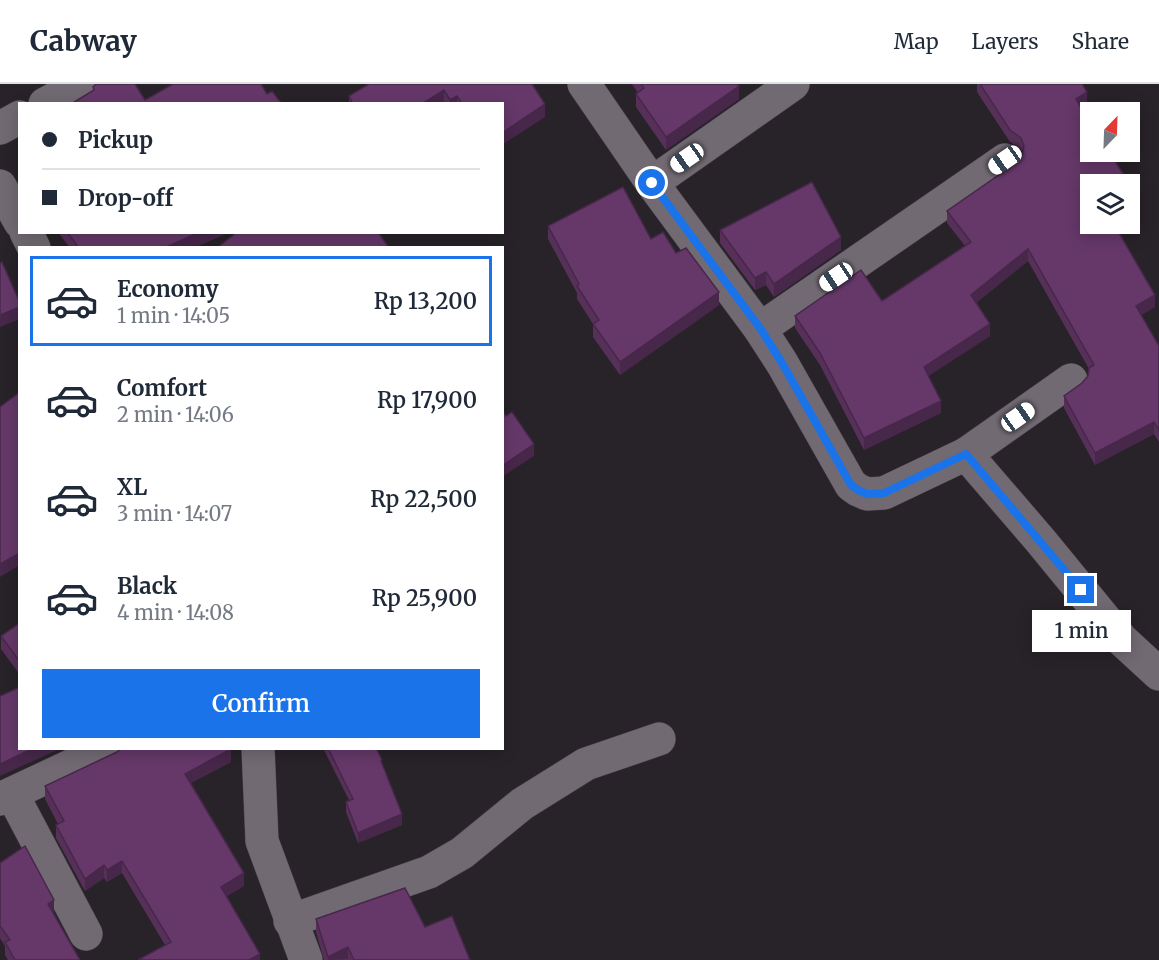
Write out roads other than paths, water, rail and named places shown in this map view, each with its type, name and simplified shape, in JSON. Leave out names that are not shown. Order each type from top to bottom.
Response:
[{"type":"street","points":[[49,102],[82,84]]},
{"type":"street","points":[[584,84],[652,183],[760,328],[851,485],[858,490],[867,494],[884,493],[966,454],[1071,380]]},
{"type":"street","points":[[652,183],[793,84]]},
{"type":"street","points":[[0,128],[18,118]]},
{"type":"street","points":[[760,328],[1005,160]]},
{"type":"street","points":[[0,186],[18,218]]},
{"type":"street","points":[[966,454],[1122,640],[1159,674]]},
{"type":"street","points":[[291,921],[429,872],[462,853],[522,804],[586,764],[659,739]]},
{"type":"street","points":[[86,934],[6,797],[105,750]]},
{"type":"street","points":[[258,750],[262,842],[306,960]]}]
